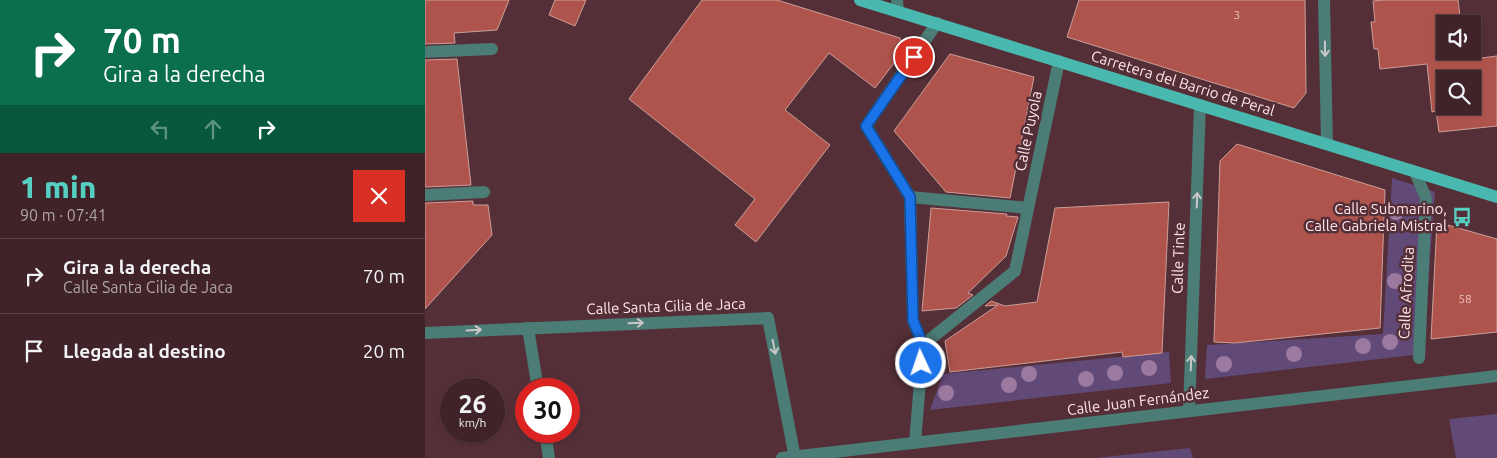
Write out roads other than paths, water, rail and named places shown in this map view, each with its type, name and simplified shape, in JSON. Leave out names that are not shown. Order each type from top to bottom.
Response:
[{"type":"main road","name":"Carretera del Barrio de Peral","points":[[860,0],[898,6],[937,23],[1497,198]]},
{"type":"street","points":[[1324,0],[1327,144]]},
{"type":"street","points":[[915,443],[923,345],[913,320],[910,197],[866,126],[937,23]]},
{"type":"street","points":[[425,52],[492,49]]},
{"type":"street","name":"Calle Puyola","points":[[923,345],[1015,271],[1059,61]]},
{"type":"street","name":"Calle Tinte","points":[[1189,412],[1200,105]]},
{"type":"street","name":"Calle Afrodita","points":[[1415,172],[1426,198],[1419,358]]},
{"type":"street","points":[[425,195],[484,192]]},
{"type":"street","points":[[910,197],[1028,208]]},
{"type":"street","name":"Calle Santa Cilia de Jaca","points":[[425,333],[768,318],[790,458]]},
{"type":"street","points":[[528,328],[536,378]]},
{"type":"street","name":"Calle Juan Fernández","points":[[790,458],[1497,376]]},
{"type":"street","points":[[547,443],[549,458]]},
{"type":"place","name":"Calle Submarino, Calle Gabriela Mistral","points":[[1462,217]]}]
